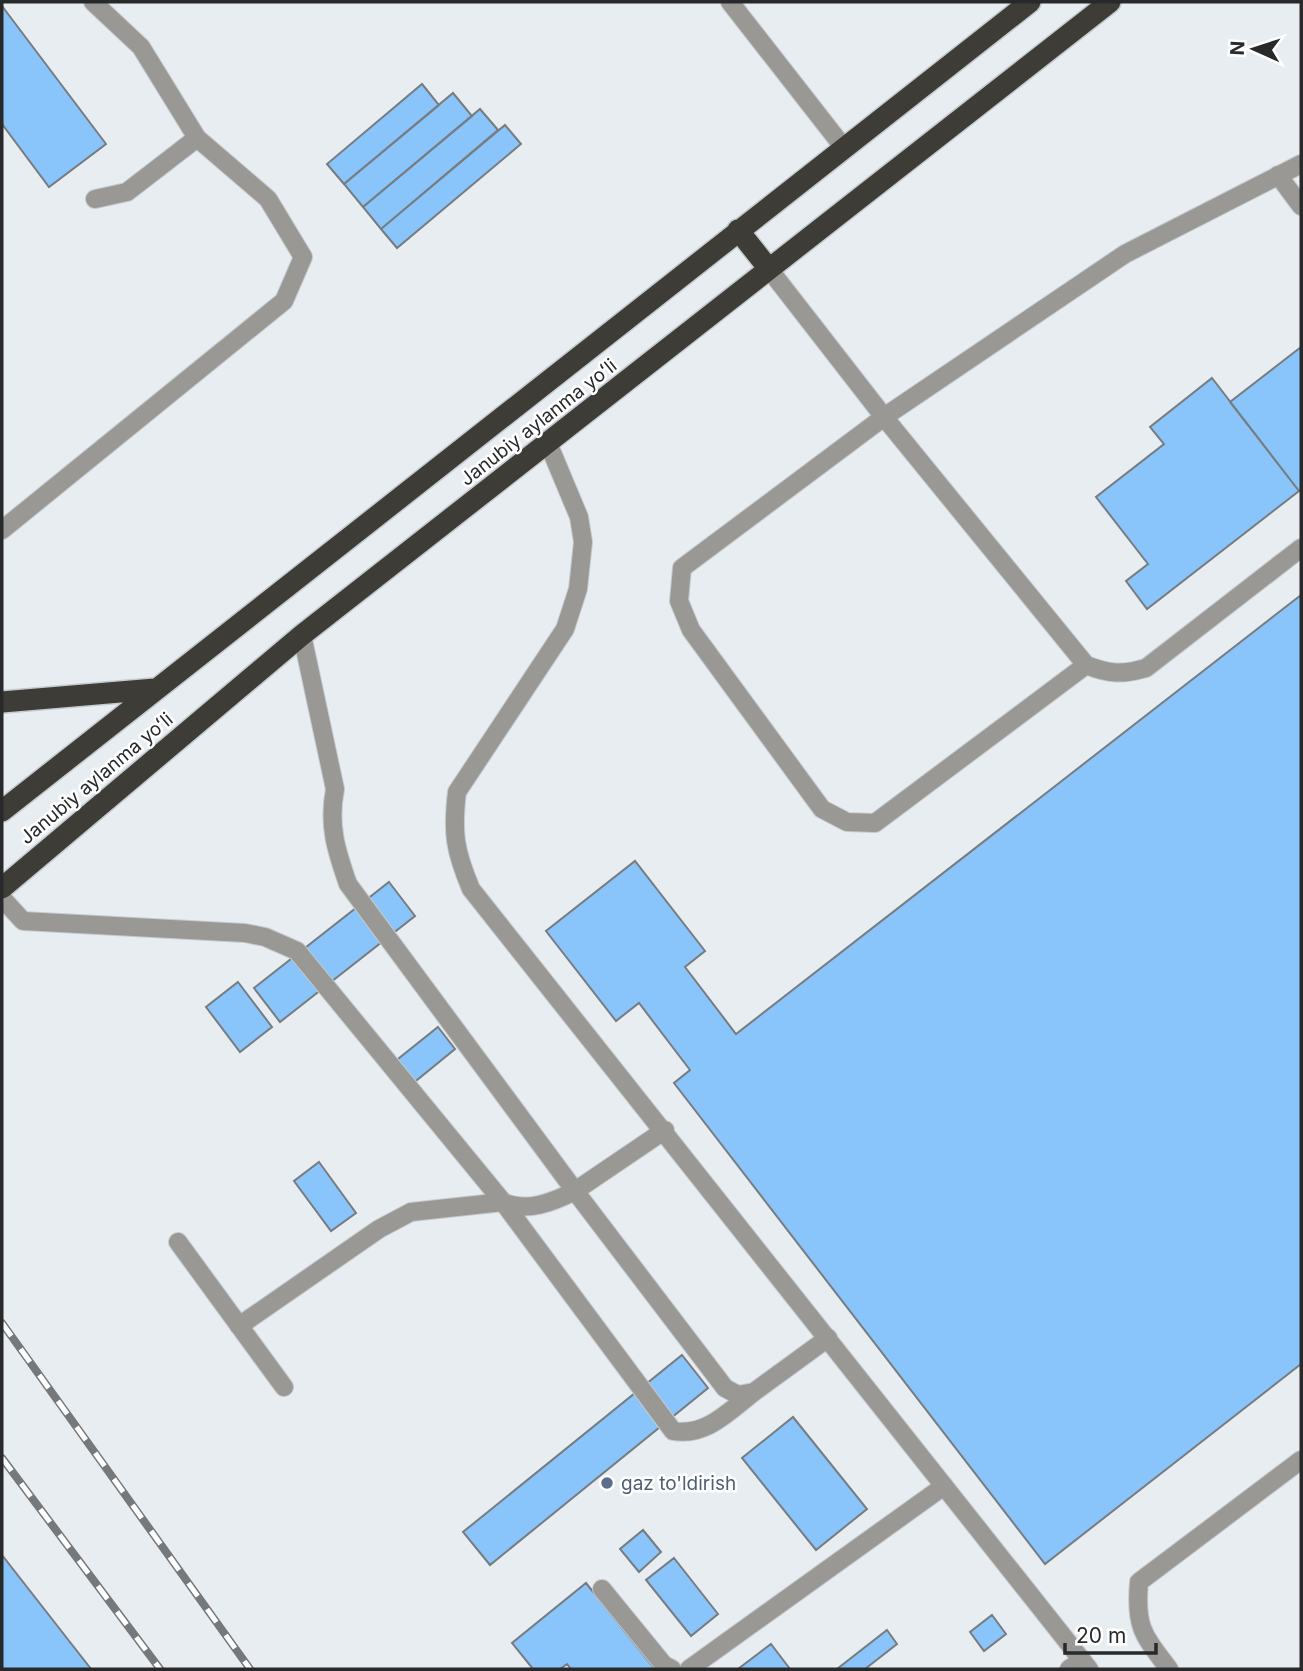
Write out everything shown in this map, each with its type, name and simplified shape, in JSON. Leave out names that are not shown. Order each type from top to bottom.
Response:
[{"type":"highway","name":"Janubiy aylanma yoʻli","points":[[2,811],[1030,2]]},
{"type":"highway","name":"Janubiy aylanma yoʻli","points":[[2,888],[302,635],[1110,2]]},
{"type":"highway","points":[[738,230],[769,270]]},
{"type":"highway","points":[[2,702],[155,690]]},
{"type":"street","points":[[2,530],[284,301],[303,257],[268,199],[197,138],[141,47],[93,2]]},
{"type":"street","points":[[730,2],[844,148]]},
{"type":"street","points":[[94,199],[127,192],[197,138]]},
{"type":"street","points":[[1086,665],[875,823],[847,822],[821,809],[691,630],[679,601],[682,568],[884,417],[1125,254],[1301,164]]},
{"type":"street","points":[[1278,176],[1301,206]]},
{"type":"street","points":[[769,270],[884,417],[1086,665],[1109,674],[1126,674],[1146,668],[1301,548]]},
{"type":"street","points":[[548,443],[579,517],[583,542],[578,589],[565,629],[457,792],[454,817],[456,854],[471,889],[665,1130],[944,1486],[1080,1666]]},
{"type":"street","points":[[302,635],[335,789],[331,810],[332,837],[348,884],[724,1388],[738,1395],[754,1392]]},
{"type":"street","points":[[2,898],[23,921],[245,933],[265,937],[297,951],[503,1202],[673,1431],[688,1434],[703,1430],[828,1338]]},
{"type":"street","points":[[239,1326],[379,1229],[411,1212],[503,1202],[523,1208],[555,1201],[575,1191],[665,1130]]},
{"type":"street","points":[[178,1242],[284,1387]]},
{"type":"street","points":[[1169,1669],[1144,1636],[1136,1612],[1139,1582],[1301,1460]]},
{"type":"street","points":[[689,1669],[944,1486]]},
{"type":"street","points":[[602,1589],[664,1665],[672,1669]]},
{"type":"building","points":[[2,6],[106,144],[49,187],[2,124]]},
{"type":"building","points":[[422,84],[439,105],[344,184],[327,164]]},
{"type":"building","points":[[453,93],[472,116],[363,207],[344,184]]},
{"type":"building","points":[[480,109],[498,130],[381,229],[363,207]]},
{"type":"building","points":[[505,125],[521,144],[397,248],[381,229]]},
{"type":"building","points":[[1301,347],[1301,489],[1299,491],[1230,402]]},
{"type":"building","points":[[1212,378],[1299,491],[1147,609],[1126,581],[1148,564],[1096,497],[1164,444],[1150,427]]},
{"type":"building","points":[[1301,595],[1301,1364],[1045,1564],[674,1083],[690,1070],[639,1003],[616,1021],[546,931],[635,861],[705,951],[685,967],[736,1034]]},
{"type":"building","points":[[389,882],[415,916],[280,1022],[254,988]]},
{"type":"building","points":[[238,982],[272,1027],[240,1052],[206,1007]]},
{"type":"building","points":[[438,1027],[455,1049],[406,1089],[388,1067]]},
{"type":"building","points":[[319,1162],[356,1213],[331,1231],[294,1181]]},
{"type":"building","points":[[682,1355],[708,1388],[490,1565],[463,1532]]},
{"type":"building","points":[[793,1417],[867,1509],[816,1550],[742,1458]]},
{"type":"building","points":[[643,1530],[661,1552],[639,1572],[620,1549]]},
{"type":"building","points":[[2,1555],[91,1669],[2,1669]]},
{"type":"building","points":[[674,1558],[718,1614],[691,1636],[646,1580]]},
{"type":"building","points":[[586,1583],[655,1669],[571,1669],[567,1664],[560,1669],[533,1669],[512,1643]]},
{"type":"building","points":[[992,1615],[1006,1634],[984,1651],[970,1632]]},
{"type":"building","points":[[887,1630],[897,1644],[865,1669],[837,1669]]},
{"type":"building","points":[[771,1644],[790,1669],[738,1669]]},
{"type":"railway","points":[[2,1323],[250,1669]]},
{"type":"railway","points":[[2,1458],[160,1669]]},
{"type":"place","name":"gaz to'ldirish","points":[[607,1483]]}]
